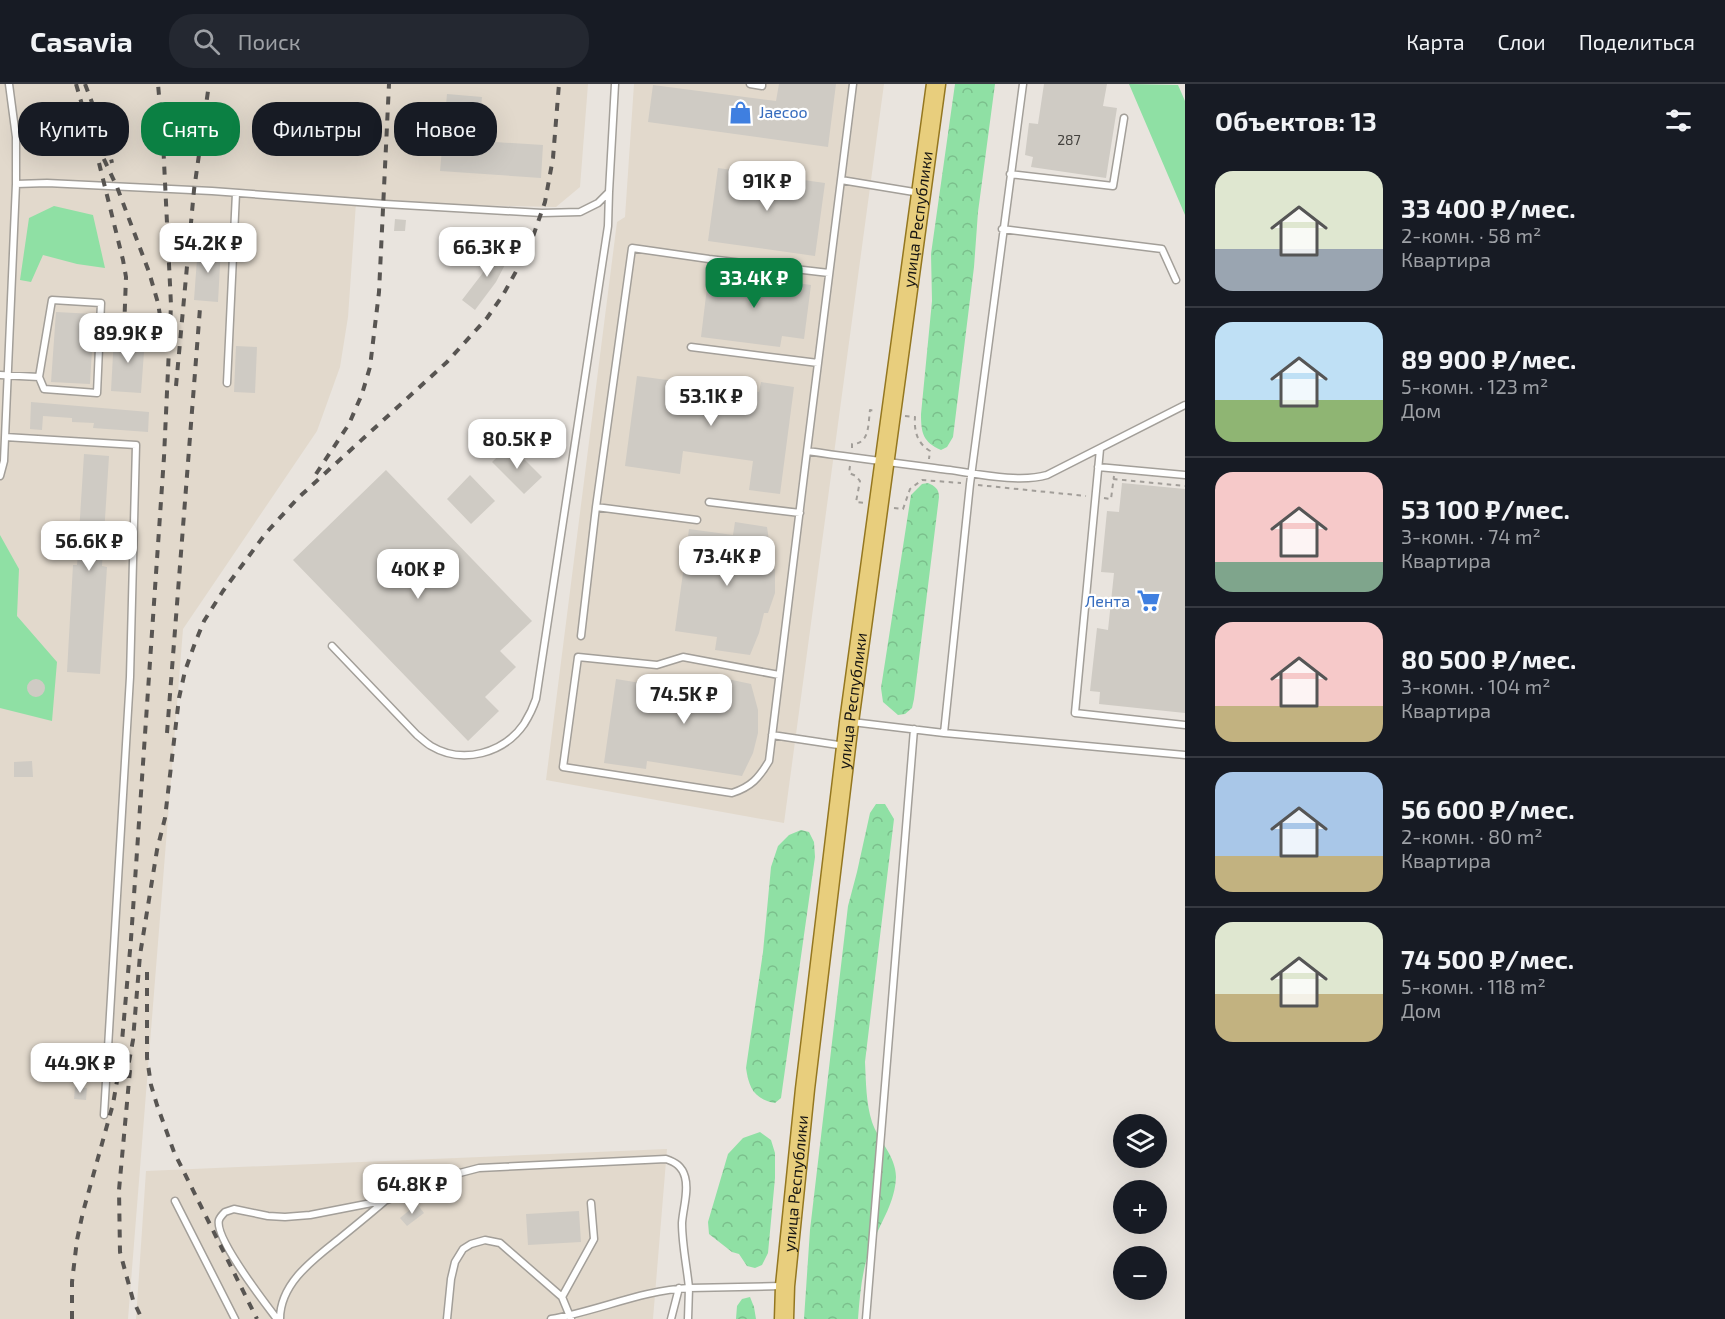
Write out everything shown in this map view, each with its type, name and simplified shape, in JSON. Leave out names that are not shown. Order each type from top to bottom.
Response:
[{"type":"main road","name":"улица Республики","points":[[784,1319],[785,1286],[805,1089],[846,746],[936,84]]},
{"type":"lane","points":[[0,476],[4,461],[16,184],[16,136],[9,84]]},
{"type":"lane","points":[[332,646],[417,735],[431,746],[445,752],[462,756],[474,755],[500,747],[517,732],[530,715],[536,699],[608,226],[615,84]]},
{"type":"lane","points":[[750,84],[762,86],[762,84]]},
{"type":"lane","points":[[779,675],[683,657],[657,665],[578,657],[563,767],[732,793],[753,784],[769,761],[853,84]]},
{"type":"lane","points":[[944,733],[971,473],[1023,84]]},
{"type":"lane","points":[[1010,174],[1113,186],[1124,118]]},
{"type":"lane","points":[[841,180],[921,193]]},
{"type":"lane","points":[[16,184],[47,183],[236,193],[542,213],[580,212],[598,203],[609,192]]},
{"type":"lane","points":[[227,382],[236,193]]},
{"type":"lane","points":[[1002,229],[1162,249],[1176,280]]},
{"type":"lane","points":[[581,636],[596,507],[632,248],[829,273]]},
{"type":"lane","points":[[52,300],[101,303],[97,393],[44,389],[39,377],[52,300]]},
{"type":"lane","points":[[691,347],[818,363]]},
{"type":"lane","points":[[0,375],[39,377]]},
{"type":"lane","points":[[807,451],[971,473],[1038,478],[1185,405]]},
{"type":"lane","points":[[5,437],[136,445],[130,677],[104,1115]]},
{"type":"lane","points":[[1100,449],[1075,713],[1185,724]]},
{"type":"lane","points":[[1098,467],[1185,475]]},
{"type":"lane","points":[[709,502],[800,513]]},
{"type":"lane","points":[[596,507],[697,520]]},
{"type":"lane","points":[[849,722],[1185,755]]},
{"type":"lane","points":[[866,1319],[914,729]]},
{"type":"lane","points":[[772,735],[846,746]]},
{"type":"lane","points":[[278,1319],[232,1256],[220,1227],[219,1220],[225,1212],[234,1209],[268,1216],[310,1215],[387,1200],[445,1177],[479,1168],[666,1159],[681,1167],[685,1175],[683,1239],[689,1288],[688,1319]]},
{"type":"lane","points":[[278,1319],[285,1296],[299,1274],[310,1262],[387,1200]]},
{"type":"lane","points":[[175,1202],[235,1319]]},
{"type":"lane","points":[[562,1297],[594,1239],[591,1203]]},
{"type":"lane","points":[[447,1319],[455,1262],[463,1250],[471,1244],[486,1240],[500,1243],[562,1297],[571,1317]]},
{"type":"lane","points":[[551,1319],[571,1317],[625,1300],[679,1288],[785,1286]]},
{"type":"lane","points":[[671,1319],[679,1288]]},
{"type":"path","points":[[852,444],[861,443],[866,437],[870,410]]},
{"type":"path","points":[[915,417],[916,433],[922,444],[930,451]]},
{"type":"path","points":[[903,509],[910,489],[922,480],[1111,499],[1114,468]]},
{"type":"path","points":[[849,473],[860,481],[856,502]]},
{"type":"path","points":[[1113,479],[1185,486]]},
{"type":"shaded area","points":[[0,84],[588,84],[580,187],[556,207],[356,203],[348,317],[340,367],[317,431],[183,629],[128,1319],[0,1319]]},
{"type":"shaded area","points":[[634,84],[884,84],[784,823],[546,780],[617,222],[625,217]]},
{"type":"shaded area","points":[[667,1149],[653,1319],[136,1319],[146,1171]]},
{"type":"green space","points":[[955,84],[995,84],[953,437],[947,447],[941,450],[930,444],[924,436],[921,414],[932,301],[931,254]]},
{"type":"green space","points":[[1129,84],[1178,85],[1185,101],[1185,215]]},
{"type":"green space","points":[[54,206],[93,215],[105,268],[77,264],[43,255],[31,282],[20,280],[29,218]]},
{"type":"green space","points":[[928,483],[936,488],[939,497],[914,699],[912,708],[905,714],[898,715],[883,702],[881,688],[911,495],[922,484]]},
{"type":"green space","points":[[0,535],[19,569],[17,616],[57,662],[52,721],[0,708]]},
{"type":"green space","points":[[876,804],[885,804],[894,819],[865,1062],[870,1115],[893,1162],[895,1186],[891,1203],[866,1260],[858,1319],[804,1319],[810,1230],[848,906],[870,813]]},
{"type":"green space","points":[[801,830],[809,832],[814,842],[815,857],[781,1098],[775,1103],[762,1099],[754,1092],[746,1068],[763,952],[771,867],[778,846],[789,835]]},
{"type":"green space","points":[[760,1132],[771,1140],[775,1153],[775,1178],[768,1253],[762,1265],[755,1268],[747,1266],[739,1254],[732,1252],[709,1234],[708,1222],[728,1154],[743,1138]]},
{"type":"green space","points":[[750,1297],[756,1319],[736,1319],[737,1306],[742,1299]]},
{"type":"building","name":"Jaecoo","points":[[779,84],[836,84],[828,147],[648,122],[653,85],[776,101]]},
{"type":"building","points":[[1044,84],[1107,84],[1103,106],[1117,108],[1106,178],[1031,167],[1033,157],[1025,155],[1029,123],[1038,124]]},
{"type":"building","points":[[447,94],[482,97],[482,102],[446,102]]},
{"type":"building","points":[[497,142],[543,145],[541,178],[440,171],[441,156],[497,156]]},
{"type":"building","points":[[718,168],[825,183],[815,256],[708,241]]},
{"type":"building","points":[[395,219],[406,220],[405,231],[394,231]]},
{"type":"building","points":[[198,245],[221,247],[218,302],[194,300]]},
{"type":"building","points":[[497,245],[511,253],[496,282],[475,310],[462,300],[482,274]]},
{"type":"building","points":[[709,271],[811,285],[804,339],[782,336],[780,347],[701,337]]},
{"type":"building","points":[[56,312],[94,314],[90,384],[51,382]]},
{"type":"building","points":[[114,336],[145,338],[141,393],[111,391]]},
{"type":"building","points":[[236,346],[257,347],[255,393],[234,392]]},
{"type":"building","points":[[637,376],[759,392],[761,382],[794,387],[780,494],[749,490],[753,461],[683,451],[680,474],[625,466]]},
{"type":"building","points":[[31,402],[149,412],[148,432],[93,428],[94,423],[72,422],[72,418],[43,416],[42,430],[30,429]]},
{"type":"building","points":[[510,445],[542,477],[524,494],[492,462]]},
{"type":"building","points":[[84,454],[109,456],[102,566],[107,567],[100,674],[67,672],[73,565],[77,565]]},
{"type":"building","points":[[386,470],[532,621],[500,651],[516,667],[485,697],[499,711],[468,741],[293,560]]},
{"type":"building","points":[[470,475],[495,501],[471,524],[447,499]]},
{"type":"building","name":"Лента","points":[[1122,483],[1185,489],[1185,713],[1099,704],[1100,692],[1090,691],[1097,628],[1108,630],[1114,573],[1101,572],[1107,511],[1119,512]]},
{"type":"building","points":[[735,522],[767,527],[770,548],[769,568],[775,569],[775,593],[768,613],[764,613],[750,655],[715,650],[717,637],[675,631],[689,529],[733,535]]},
{"type":"building","points":[[665,677],[716,684],[718,677],[751,684],[758,710],[758,733],[753,753],[742,776],[647,761],[646,769],[604,763],[616,679],[665,687]]},
{"type":"building","points":[[36,679],[42,682],[45,688],[42,694],[36,697],[30,694],[27,688],[30,682]]},
{"type":"building","points":[[32,761],[33,777],[14,777],[14,762]]},
{"type":"building","points":[[75,1087],[87,1088],[86,1100],[74,1099]]},
{"type":"building","points":[[417,1204],[424,1213],[407,1226],[400,1218]]},
{"type":"building","points":[[579,1211],[581,1242],[528,1245],[526,1214]]},
{"type":"railway","points":[[76,84],[83,108],[117,187],[149,272],[158,303],[164,341]]},
{"type":"railway","points":[[85,84],[107,142],[112,163]]},
{"type":"railway","points":[[72,1319],[72,1282],[77,1240],[113,1104],[120,1064],[131,939],[164,457],[171,305],[158,84]]},
{"type":"railway","points":[[176,386],[194,190],[209,84]]},
{"type":"railway","points":[[316,474],[349,424],[362,394],[370,367],[379,292],[389,84]]},
{"type":"railway","points":[[126,1078],[133,1040],[140,955],[157,850],[165,818],[179,698],[185,671],[204,621],[266,533],[298,498],[447,362],[487,318],[503,295],[529,248],[545,202],[553,158],[559,84]]},
{"type":"railway","points":[[99,163],[126,277],[124,331]]},
{"type":"railway","points":[[167,733],[200,308]]},
{"type":"railway","points":[[147,972],[147,1058],[157,1105],[174,1152],[257,1319]]},
{"type":"railway","points":[[130,1070],[119,1190],[120,1252],[133,1300],[142,1319]]},
{"type":"place","name":"Jaecoo","points":[[741,112]]},
{"type":"place","name":"Лента","points":[[1148,601]]}]
